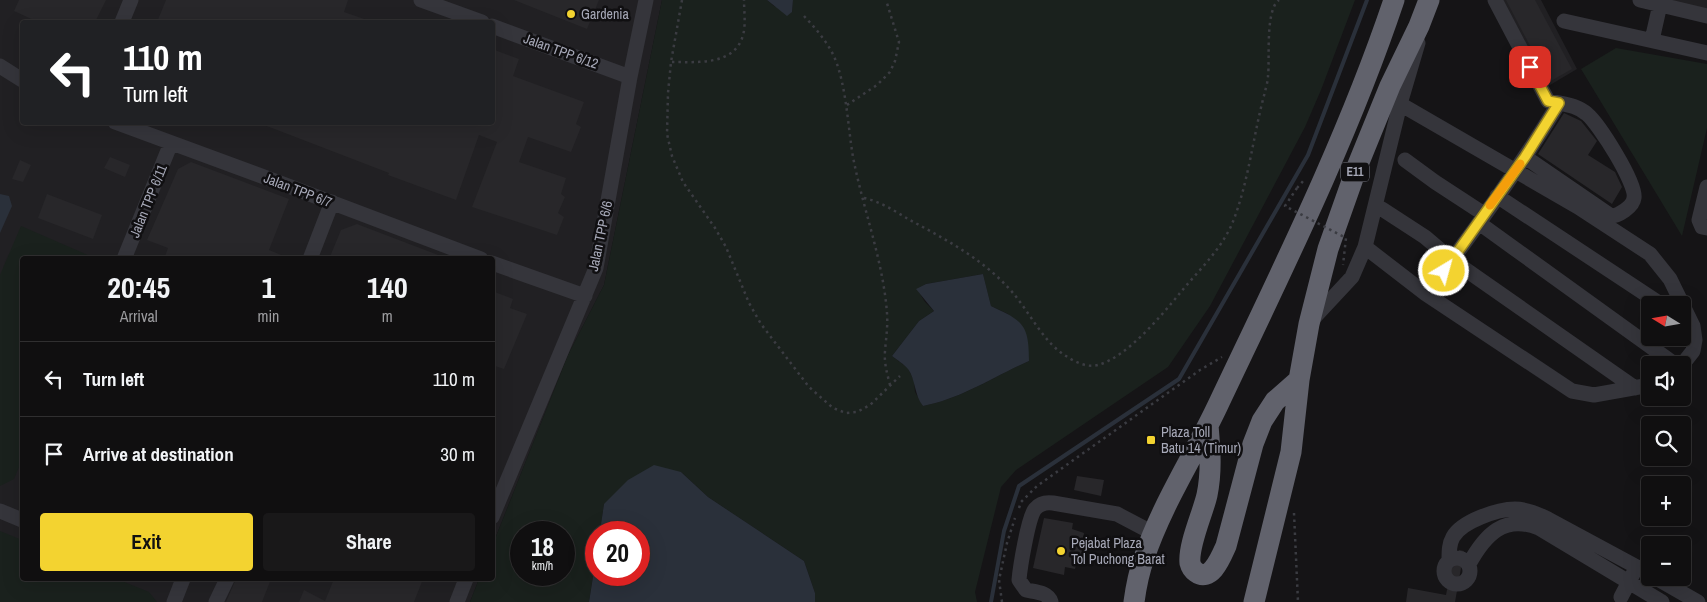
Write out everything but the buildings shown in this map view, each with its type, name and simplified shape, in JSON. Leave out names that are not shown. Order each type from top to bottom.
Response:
[{"type":"highway","name":"E11","points":[[1134,602],[1143,560],[1154,533],[1274,288],[1340,143],[1394,0]]},
{"type":"highway","name":"E11","points":[[1254,602],[1290,452],[1299,380],[1309,324],[1328,249],[1357,167],[1390,86],[1419,26],[1429,0]]},
{"type":"highway","points":[[1208,425],[1210,474],[1190,562],[1193,570],[1199,575],[1206,575],[1213,570],[1226,546],[1253,444],[1266,414],[1274,401],[1299,380]]},
{"type":"street","points":[[123,20],[131,0]]},
{"type":"street","points":[[421,0],[476,20]]},
{"type":"street","name":"Jalan TPP 6/6","points":[[495,510],[596,268],[630,77],[646,0]]},
{"type":"street","points":[[1495,0],[1548,101],[1576,107],[1589,115],[1623,166],[1635,197],[1622,211],[1611,216],[1525,157]]},
{"type":"street","points":[[1640,0],[1661,3],[1707,16]]},
{"type":"street","points":[[1652,40],[1661,3]]},
{"type":"street","points":[[1564,21],[1707,53]]},
{"type":"street","points":[[1309,324],[1352,276],[1365,247],[1400,104],[1419,42],[1419,26]]},
{"type":"street","name":"Jalan TPP 6/12","points":[[495,27],[630,77]]},
{"type":"street","points":[[0,66],[20,79]]},
{"type":"street","points":[[1426,294],[1525,157],[1559,103]]},
{"type":"street","points":[[1400,104],[1578,207],[1650,254],[1670,279],[1677,296]]},
{"type":"street","name":"Jalan TPP 6/7","points":[[123,125],[472,256]]},
{"type":"street","name":"Jalan TPP 6/11","points":[[125,256],[171,143]]},
{"type":"street","points":[[1405,160],[1664,356]]},
{"type":"street","points":[[1707,187],[1699,220],[1702,227],[1707,228]]},
{"type":"street","points":[[1497,196],[1648,296]]},
{"type":"street","points":[[311,256],[332,202]]},
{"type":"street","points":[[1382,209],[1425,237],[1452,260],[1641,385]]},
{"type":"street","points":[[1365,247],[1426,294],[1572,391],[1594,395],[1641,386]]},
{"type":"street","points":[[495,264],[585,296]]},
{"type":"street","points":[[1689,356],[1693,351],[1695,340],[1691,330]]},
{"type":"street","points":[[1051,602],[1050,598],[1044,594],[1026,590],[1019,580],[1031,517],[1037,507],[1047,502],[1053,502],[1117,514],[1154,533]]},
{"type":"street","points":[[1449,560],[1449,546],[1454,535],[1464,526],[1488,515],[1515,509],[1531,512],[1548,519],[1641,568]]},
{"type":"street","points":[[0,511],[20,515]]},
{"type":"street","points":[[1469,564],[1462,558],[1453,558],[1444,567],[1444,576],[1454,584],[1463,583],[1470,573],[1469,564],[1484,541],[1501,527],[1516,522],[1522,523],[1539,528],[1662,602]]},
{"type":"street","points":[[1621,597],[1629,583],[1641,573]]},
{"type":"street","points":[[174,602],[180,581]]},
{"type":"street","points":[[216,602],[226,581]]},
{"type":"street","points":[[457,602],[465,581]]},
{"type":"street","points":[[1665,586],[1677,597],[1698,602]]},
{"type":"path","points":[[682,0],[671,62],[668,93],[667,134],[672,156],[682,182],[715,228],[726,247],[749,303],[761,324],[809,387],[833,408],[846,413],[857,412],[870,406],[900,376]]},
{"type":"path","points":[[671,62],[711,62],[725,57],[738,48],[743,35],[744,0]]},
{"type":"path","points":[[847,105],[877,85],[890,72],[895,61],[899,42],[886,0]]},
{"type":"path","points":[[864,198],[870,199],[910,220],[954,245],[983,265],[998,277],[1013,294],[1052,346],[1066,356],[1082,365],[1097,366],[1112,359],[1150,328],[1166,311],[1223,242],[1231,226],[1243,190],[1265,92],[1268,75],[1270,24],[1272,11],[1279,0]]},
{"type":"path","points":[[804,16],[817,29],[827,44],[837,65],[847,105],[853,156],[875,246],[887,312],[888,335],[885,351],[885,369],[890,384]]},
{"type":"path","points":[[1297,188],[1285,206],[1346,238],[1343,265]]},
{"type":"path","points":[[1002,602],[999,580],[1007,543],[1021,502],[1037,486],[1200,370],[1224,356]]},
{"type":"path","points":[[1294,508],[1298,602]]},
{"type":"shaded area","points":[[0,0],[662,0],[604,285],[568,355],[495,539],[495,256],[20,256],[20,581],[478,581],[470,602],[0,602]]},
{"type":"shaded area","points":[[662,0],[767,0],[774,6],[792,12],[793,0],[1355,0],[1305,127],[1210,306],[1168,367],[1016,470],[1001,487],[975,592],[977,602],[815,602],[815,593],[804,561],[708,497],[681,472],[604,504],[602,521],[585,521],[585,586],[592,586],[589,602],[470,602],[478,581],[495,581],[495,539],[568,355],[604,285]],"holes":[[[983,274],[991,306],[1008,314],[1029,361],[964,393],[923,406],[915,392],[914,381],[908,368],[892,356],[919,321],[934,311],[925,302],[917,289],[926,284]]]},
{"type":"shaded area","points":[[767,0],[793,0],[792,12],[787,16]]},
{"type":"shaded area","points":[[1496,0],[1541,0],[1577,69],[1545,88]]},
{"type":"shaded area","points":[[1666,0],[1707,0],[1707,12]]},
{"type":"shaded area","points":[[1616,48],[1707,64],[1707,128],[1682,236],[1581,69]]},
{"type":"shaded area","points":[[0,194],[9,196],[12,206],[0,233]]},
{"type":"shaded area","points":[[21,226],[90,256],[20,256],[20,465],[14,479],[0,486],[0,275]]},
{"type":"shaded area","points":[[983,274],[991,306],[1017,320],[1022,325],[1028,339],[1029,361],[964,393],[923,406],[908,369],[892,356],[919,321],[934,311],[916,289],[926,284]]},
{"type":"shaded area","points":[[654,465],[681,472],[708,497],[804,561],[815,593],[815,602],[589,602],[592,586],[650,586],[650,521],[601,521],[604,504],[628,480]]},
{"type":"shaded area","points":[[0,531],[20,539],[20,581],[122,581],[149,592],[157,602],[0,602]]},
{"type":"waterway","points":[[991,602],[1004,531],[1019,486],[1179,379],[1308,155],[1367,0]]},
{"type":"slow traffic","points":[[1490,205],[1520,164]]},
{"type":"place","name":"Gardenia","points":[[571,14]]},
{"type":"place","name":"Plaza Toll Batu 14 (Timur)","points":[[1151,440]]},
{"type":"place","name":"Pejabat Plaza Tol Puchong Barat","points":[[1061,551]]},
{"type":"route","points":[[1444,271],[1525,157],[1559,103],[1548,101],[1530,67]]}]
